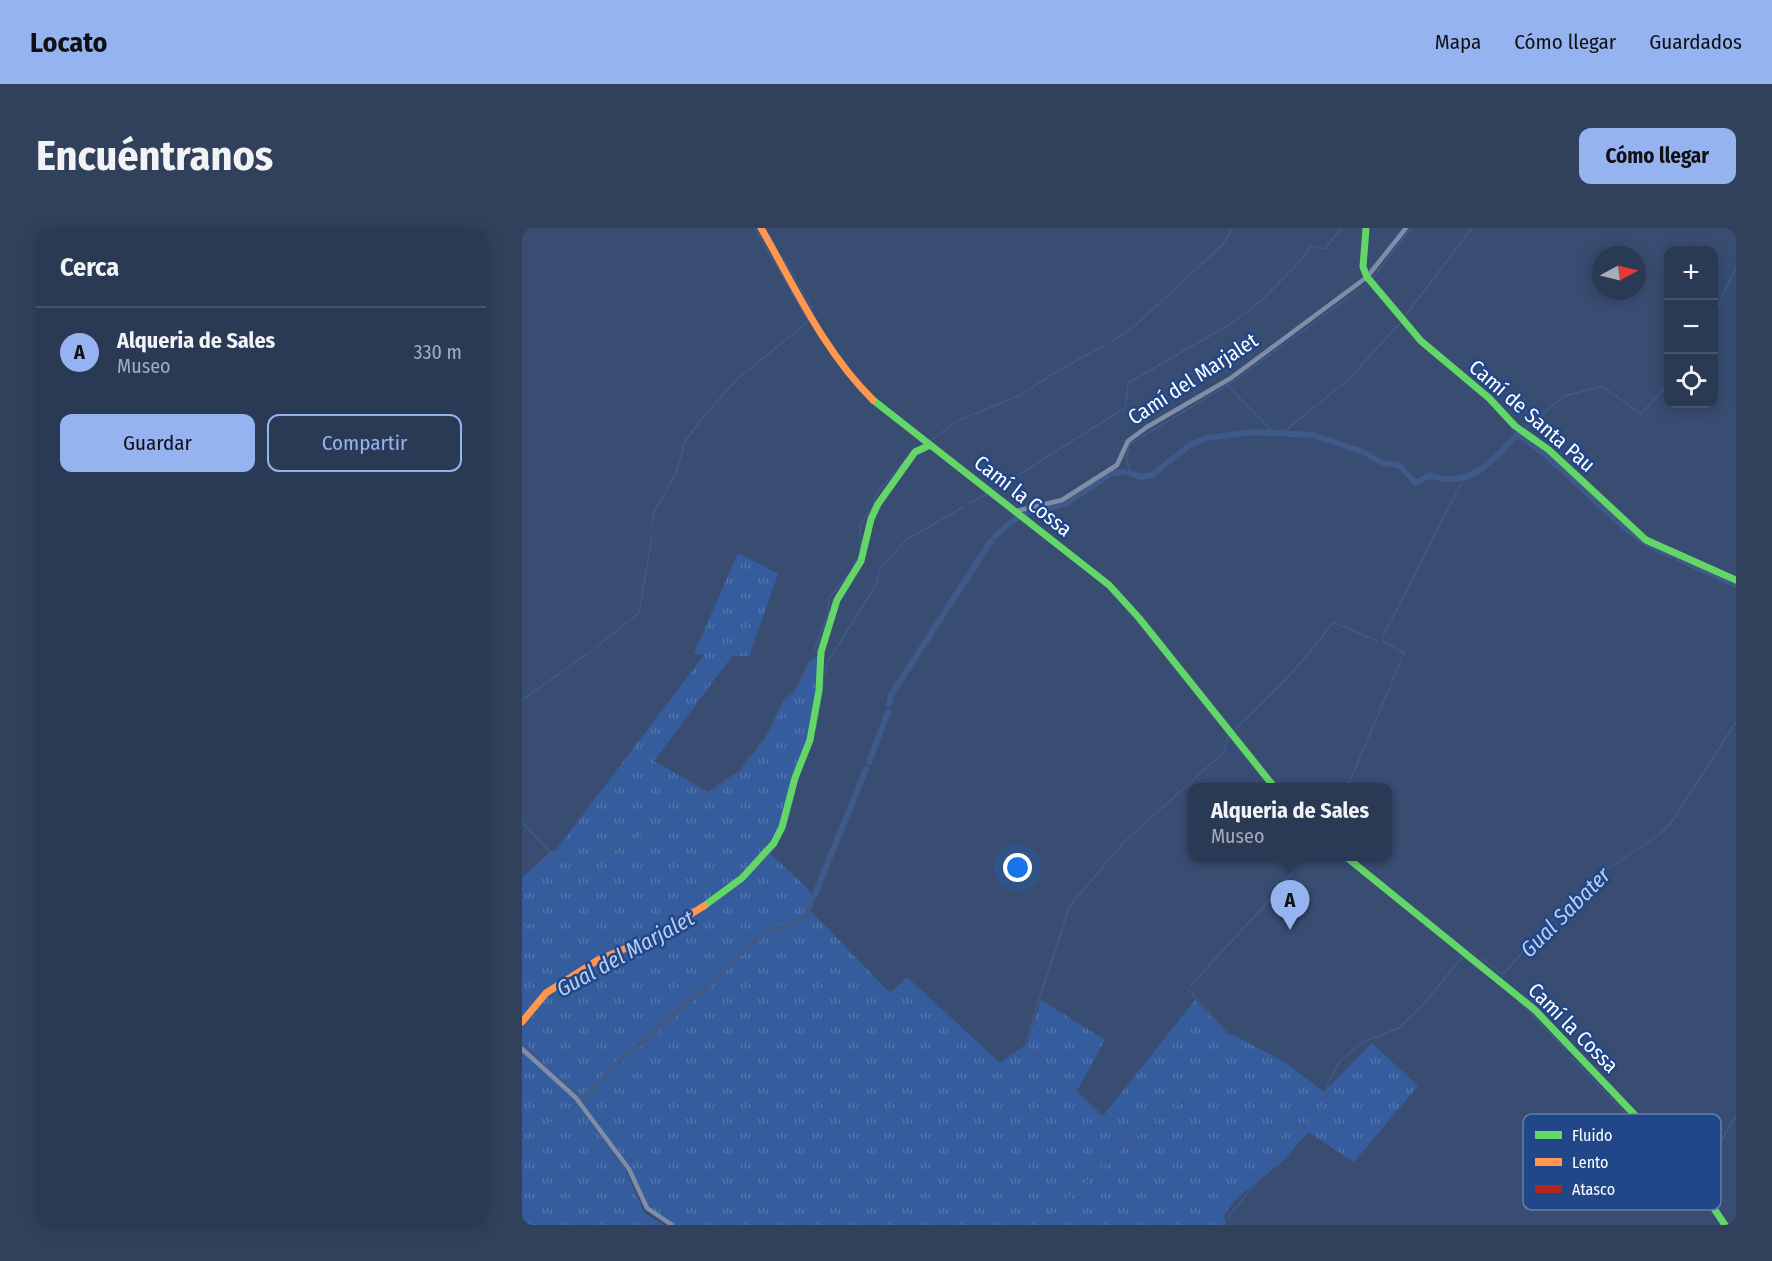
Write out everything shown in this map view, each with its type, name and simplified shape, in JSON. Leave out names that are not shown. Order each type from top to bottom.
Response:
[{"type":"street","name":"Camí la Cossa","points":[[761,228],[832,352],[853,380],[880,406],[1118,594],[1271,783]]},
{"type":"street","points":[[1366,228],[1363,267],[1367,277]]},
{"type":"street","name":"Camí del Marjalet","points":[[1016,512],[1069,497],[1117,465],[1128,441],[1147,427],[1232,378],[1367,277],[1406,228]]},
{"type":"street","name":"Camí de Santa Pau","points":[[1367,277],[1421,341],[1490,398],[1515,426],[1549,450],[1646,540],[1736,580]]},
{"type":"street","points":[[522,1022],[546,993],[598,960],[653,937],[707,904],[742,878],[774,843],[785,818],[795,778],[810,740],[819,690],[821,652],[837,600],[861,561],[870,519],[878,504],[915,452],[930,445]]},
{"type":"street","name":"Camí la Cossa","points":[[1352,861],[1535,1010],[1634,1114]]},
{"type":"street","points":[[522,1049],[576,1098],[629,1169],[647,1208],[672,1225]]},
{"type":"street","name":"Camí la Cossa","points":[[1718,1210],[1725,1225]]},
{"type":"green space","points":[[738,553],[778,574],[749,656],[732,656],[654,761],[708,792],[740,770],[749,757],[755,753],[767,735],[783,701],[803,678],[809,661],[820,655],[809,739],[778,835],[741,877],[653,936],[620,948],[556,985],[522,1021],[522,878],[550,852],[556,850],[704,655],[694,654]]},
{"type":"green space","points":[[767,851],[804,885],[814,898],[810,910],[890,993],[907,977],[1000,1063],[1027,1044],[1041,1000],[1105,1040],[1077,1091],[1103,1116],[1195,1000],[1227,1034],[1283,1061],[1324,1092],[1372,1043],[1418,1086],[1354,1162],[1308,1132],[1282,1162],[1237,1198],[1224,1215],[1226,1225],[673,1225],[648,1207],[640,1188],[583,1106],[522,1048],[522,1024],[546,994],[599,960],[653,938],[709,904]]},
{"type":"green space","points":[[522,1052],[574,1099],[626,1170],[644,1213],[664,1225],[522,1225]]},
{"type":"waterway","points":[[755,228],[808,321]]},
{"type":"waterway","points":[[765,228],[777,249]]},
{"type":"waterway","points":[[1126,403],[1128,383],[1234,322],[1263,299],[1303,258],[1310,246],[1325,249],[1341,228]]},
{"type":"waterway","points":[[1372,279],[1411,228]]},
{"type":"waterway","points":[[1405,316],[1472,228]]},
{"type":"waterway","points":[[1111,342],[1137,324],[1222,245],[1232,230]]},
{"type":"waterway","points":[[782,256],[812,308]]},
{"type":"waterway","points":[[1718,306],[1736,267]]},
{"type":"waterway","points":[[1130,473],[1126,457],[1130,444],[1231,383],[1367,284]]},
{"type":"waterway","points":[[651,526],[654,512],[676,473],[685,442],[699,422],[736,380],[809,321]]},
{"type":"waterway","points":[[1227,385],[1272,431],[1286,430],[1349,379],[1400,323]]},
{"type":"waterway","points":[[930,441],[957,421],[1021,395],[1103,346]]},
{"type":"waterway","points":[[1525,429],[1564,396],[1602,386],[1641,414],[1664,389]]},
{"type":"waterway","points":[[995,490],[1126,407]]},
{"type":"waterway","points":[[1130,473],[1141,477],[1152,475],[1190,445],[1206,438],[1255,432],[1313,435],[1366,453],[1381,463],[1399,465],[1416,483],[1430,475],[1444,479],[1468,476],[1489,463],[1517,435]]},
{"type":"waterway","points":[[1521,437],[1540,450],[1614,518],[1652,546],[1671,556]]},
{"type":"waterway","points":[[861,548],[860,525],[873,506],[876,494],[913,451]]},
{"type":"waterway","points":[[1026,513],[1067,503],[1111,473],[1124,472]]},
{"type":"waterway","points":[[1349,783],[1404,653],[1384,642],[1382,638],[1463,480]]},
{"type":"waterway","name":"Gual del Marjalet","points":[[970,503],[987,494]]},
{"type":"waterway","name":"Gual del Marjalet","points":[[825,674],[827,663],[876,585],[879,570],[906,540],[963,507]]},
{"type":"waterway","points":[[995,536],[1018,517]]},
{"type":"waterway","points":[[596,647],[639,613],[652,536]]},
{"type":"waterway","points":[[889,704],[891,695],[991,541]]},
{"type":"waterway","points":[[813,653],[828,614],[829,598],[851,571],[859,556]]},
{"type":"waterway","points":[[1679,559],[1736,585]]},
{"type":"waterway","points":[[1235,729],[1287,678],[1333,622],[1377,641]]},
{"type":"waterway","points":[[522,700],[591,651]]},
{"type":"waterway","points":[[522,822],[549,851],[576,865],[635,841],[741,771],[768,734],[783,702],[794,693],[809,662]]},
{"type":"waterway","name":"Gual del Marjalet","points":[[816,727],[824,681]]},
{"type":"waterway","points":[[869,762],[888,712]]},
{"type":"waterway","name":"Gual Sabater","points":[[1481,958],[1503,974],[1563,908],[1594,878],[1660,834],[1671,823],[1736,722]]},
{"type":"waterway","points":[[1190,783],[1224,752],[1228,736]]},
{"type":"waterway","points":[[815,894],[866,769]]},
{"type":"waterway","points":[[1129,1142],[1025,1044],[1069,907],[1123,843],[1188,784]]},
{"type":"waterway","name":"Gual del Marjalet","points":[[772,852],[785,829],[795,791]]},
{"type":"waterway","name":"Gual del Marjalet","points":[[749,875],[770,854]]},
{"type":"waterway","points":[[1191,985],[1277,892],[1301,861]]},
{"type":"waterway","points":[[522,930],[584,864]]},
{"type":"waterway","name":"Gual del Marjalet","points":[[712,905],[742,883]]},
{"type":"waterway","points":[[744,948],[767,932],[805,918],[812,899]]},
{"type":"waterway","name":"Gual del Marjalet","points":[[647,943],[708,907]]},
{"type":"waterway","name":"Gual Sabater","points":[[1471,950],[1475,953]]},
{"type":"waterway","points":[[557,1078],[583,1100],[621,1060],[710,983],[739,954]]},
{"type":"waterway","points":[[1228,1217],[1278,1156],[1279,1141],[1284,1131],[1321,1114],[1328,1083],[1340,1061],[1363,1042],[1399,1028],[1423,1005],[1463,956],[1482,972]]},
{"type":"waterway","name":"Gual del Marjalet","points":[[547,997],[566,985]]},
{"type":"waterway","points":[[1047,1225],[1062,1205],[1126,1144],[1190,1095],[1228,1038],[1227,1033],[1188,989]]},
{"type":"waterway","points":[[1519,1001],[1566,1050]]},
{"type":"waterway","name":"Gual del Marjalet","points":[[522,1029],[535,1012]]},
{"type":"waterway","points":[[522,1045],[536,1059]]},
{"type":"waterway","points":[[1571,1057],[1626,1114]]},
{"type":"waterway","points":[[522,1150],[554,1120],[577,1105]]},
{"type":"waterway","points":[[1721,1141],[1736,1116]]},
{"type":"traffic: fast","points":[[1366,228],[1363,267],[1367,277],[1421,341],[1489,398],[1515,426],[1549,450],[1646,540],[1736,580]]},
{"type":"traffic: fast","points":[[873,400],[1109,585],[1139,618],[1271,783]]},
{"type":"traffic: fast","points":[[704,906],[742,878],[774,843],[782,827],[795,778],[810,740],[819,690],[821,652],[837,600],[861,561],[871,519],[878,504],[915,452],[930,445]]},
{"type":"traffic: fast","points":[[1351,861],[1535,1010],[1634,1114]]},
{"type":"traffic: fast","points":[[1715,1210],[1725,1225]]},
{"type":"traffic: slow","points":[[761,228],[825,340],[873,400]]},
{"type":"traffic: slow","points":[[522,1022],[546,993],[598,960],[653,937],[704,906]]},
{"type":"place","name":"Alqueria de Sales","points":[[1290,930]]}]
